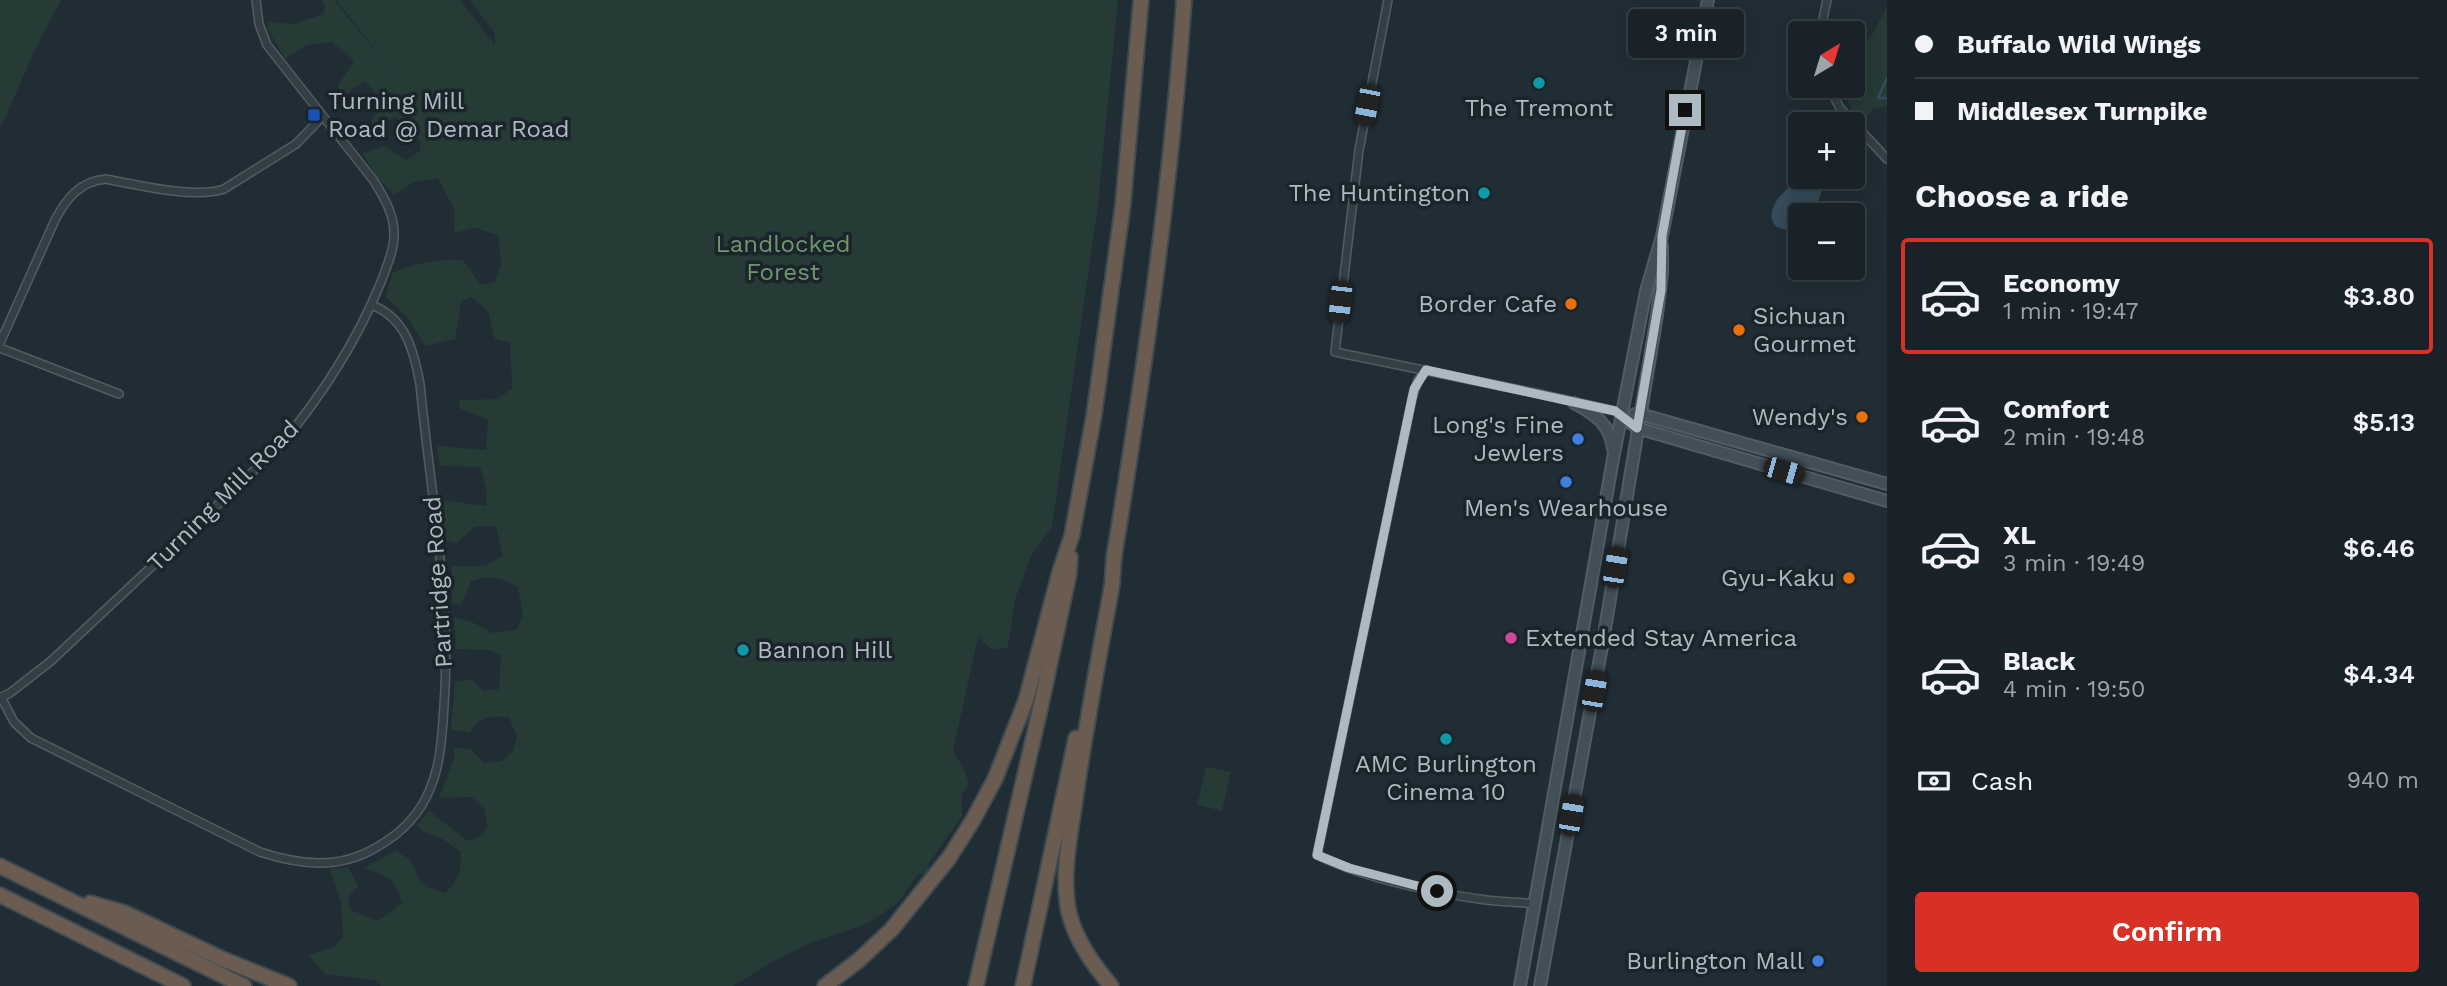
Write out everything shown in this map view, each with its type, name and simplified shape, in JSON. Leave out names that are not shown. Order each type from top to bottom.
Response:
[{"type":"highway","points":[[976,986],[1069,574],[1072,535],[1094,415],[1116,264],[1141,0]]},
{"type":"highway","points":[[1111,986],[1092,962],[1079,939],[1069,913],[1067,891],[1075,805],[1112,585],[1158,267],[1172,145],[1184,0]]},
{"type":"highway","points":[[825,986],[864,955],[907,912],[945,865],[981,807],[1022,714],[1072,535]]},
{"type":"highway","points":[[1023,986],[1076,737],[1105,584],[1114,557]]},
{"type":"highway","points":[[0,866],[244,986]]},
{"type":"highway","points":[[51,891],[125,913],[220,958],[289,986]]},
{"type":"highway","points":[[0,895],[183,986]]},
{"type":"main road","points":[[1520,986],[1613,459],[1646,291],[1662,236],[1708,0]]},
{"type":"main road","points":[[1540,986],[1601,654],[1661,290],[1662,236]]},
{"type":"main road","points":[[1574,402],[1600,419],[1607,428],[1613,446],[1613,459]]},
{"type":"main road","points":[[1622,416],[1640,414],[1887,484]]},
{"type":"main road","points":[[1622,416],[1637,428],[1887,501]]},
{"type":"main road","points":[[1535,904],[1552,923]]},
{"type":"street","name":"Turning Mill Road","points":[[1,697],[51,661],[279,447],[304,417],[340,364],[371,305],[391,251],[394,237],[386,201],[374,181],[267,45],[259,24],[256,0]]},
{"type":"street","points":[[1388,0],[1359,150],[1335,352],[1615,411],[1622,416]]},
{"type":"street","points":[[1823,21],[1827,0]]},
{"type":"street","points":[[1835,98],[1844,113],[1887,159]]},
{"type":"street","points":[[0,343],[55,220],[66,201],[78,189],[93,181],[106,179],[198,194],[215,192],[296,144],[322,117]]},
{"type":"street","name":"Partridge Road","points":[[1,697],[11,717],[31,738],[260,852],[293,862],[338,862],[374,849],[400,831],[416,814],[426,797],[441,752],[446,674],[444,604],[415,358],[403,329],[386,313],[371,305]]},
{"type":"street","points":[[0,348],[119,394]]},
{"type":"street","points":[[1426,370],[1418,380],[1412,399],[1317,855],[1331,862],[1394,881],[1453,895],[1535,904]]},
{"type":"green space","points":[[0,0],[61,0],[34,52],[0,129]]},
{"type":"green space","name":"Landlocked Forest","points":[[321,0],[334,0],[401,82],[336,0],[460,0],[495,45],[495,34],[470,0],[1118,0],[1098,205],[1052,527],[1031,556],[1015,599],[1008,647],[992,650],[978,637],[953,752],[969,783],[962,794],[962,816],[929,863],[927,875],[919,873],[897,904],[866,924],[813,942],[774,961],[733,986],[381,986],[375,980],[325,974],[308,955],[334,947],[343,937],[341,902],[330,869],[348,867],[358,886],[348,897],[351,910],[378,921],[402,903],[389,879],[364,868],[396,850],[410,860],[419,879],[430,888],[445,893],[456,880],[460,870],[461,852],[441,838],[416,826],[429,811],[468,841],[482,835],[487,828],[485,810],[472,797],[439,798],[454,758],[454,747],[472,750],[484,763],[501,761],[513,752],[517,737],[509,717],[481,720],[470,733],[451,729],[455,681],[473,680],[483,691],[499,689],[501,655],[489,650],[456,649],[454,617],[474,623],[492,633],[516,630],[523,616],[518,587],[495,578],[471,581],[461,606],[452,602],[452,566],[484,566],[503,556],[496,526],[475,527],[456,543],[444,540],[442,500],[486,506],[487,492],[480,467],[440,466],[437,446],[486,450],[488,420],[459,408],[460,400],[497,399],[512,389],[510,343],[495,339],[488,311],[471,297],[461,302],[455,339],[425,346],[408,318],[385,296],[393,272],[437,261],[464,261],[481,285],[495,282],[501,264],[498,235],[475,228],[454,233],[455,211],[438,178],[412,183],[394,195],[377,177],[362,153],[384,146],[406,160],[420,151],[421,142],[395,116],[376,132],[371,121],[384,103],[365,81],[342,97],[338,85],[354,61],[332,42],[307,45],[285,59],[268,30],[267,22],[293,24],[324,14],[325,4]]},
{"type":"green space","points":[[1887,8],[1887,106],[1874,109],[1865,117],[1865,112],[1852,112],[1847,98],[1866,98],[1866,44]]},
{"type":"green space","points":[[1206,767],[1231,772],[1222,811],[1197,805]]},
{"type":"water","points":[[1788,189],[1823,189],[1817,203],[1788,203],[1788,229],[1780,228],[1772,221],[1773,208]]},
{"type":"waterway","points":[[1887,78],[1878,98],[1887,98]]},
{"type":"place","name":"The Tremont","points":[[1539,83]]},
{"type":"place","name":"Turning Mill Road @ Demar Road","points":[[314,115]]},
{"type":"place","name":"The Huntington","points":[[1484,193]]},
{"type":"place","name":"Border Cafe","points":[[1571,304]]},
{"type":"place","name":"Sichuan Gourmet","points":[[1739,330]]},
{"type":"place","name":"Wendy's","points":[[1862,417]]},
{"type":"place","name":"Long's Fine Jewlers","points":[[1578,439]]},
{"type":"place","name":"Men's Wearhouse","points":[[1566,482]]},
{"type":"place","name":"Gyu-Kaku","points":[[1849,578]]},
{"type":"place","name":"Extended Stay America","points":[[1511,638]]},
{"type":"place","name":"Bannon Hill","points":[[743,650]]},
{"type":"place","name":"AMC Burlington Cinema 10","points":[[1446,739]]},
{"type":"place","name":"Burlington Mall","points":[[1818,961]]},
{"type":"route","points":[[1437,891],[1349,868],[1317,855],[1414,389],[1426,370],[1615,411],[1637,428],[1661,290],[1662,236],[1685,110]]}]
